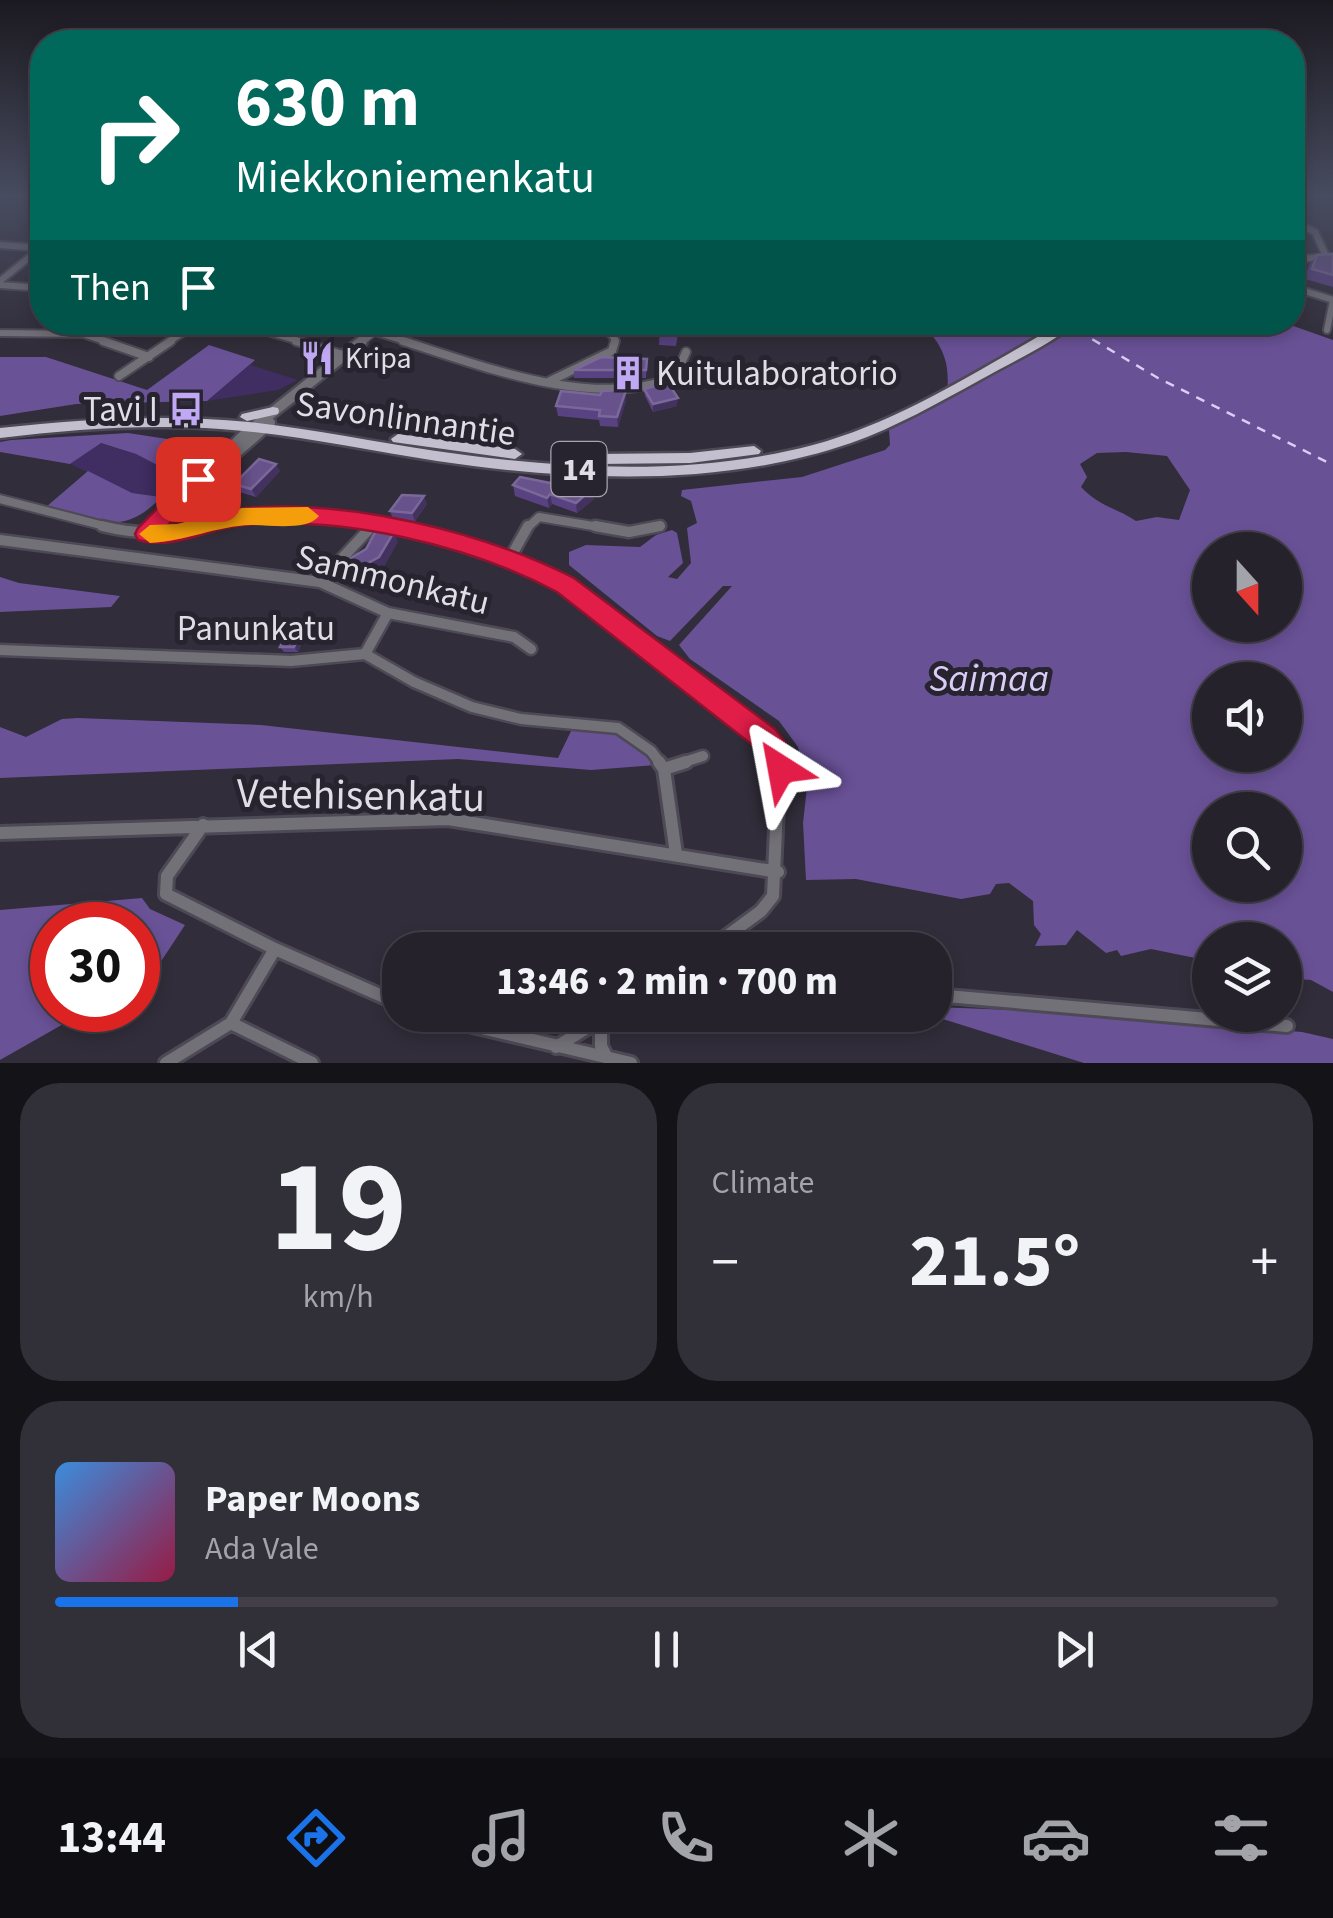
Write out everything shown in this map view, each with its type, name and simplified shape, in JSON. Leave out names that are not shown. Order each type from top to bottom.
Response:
[{"type":"highway","name":"Savonlinnantie","points":[[872,424],[1031,335]]},
{"type":"highway","name":"Savonlinnantie","points":[[0,424],[157,412],[268,423],[466,460],[621,470],[689,469],[779,457],[872,424],[1048,335]]},
{"type":"highway","name":"Savonlinnantie","points":[[0,432],[122,422],[268,423]]},
{"type":"street","points":[[1305,257],[1330,256]]},
{"type":"street","points":[[0,283],[30,258]]},
{"type":"street","points":[[0,283],[30,287]]},
{"type":"street","points":[[1305,291],[1332,300],[1326,330]]},
{"type":"street","points":[[0,332],[30,333]]},
{"type":"street","points":[[85,335],[148,356]]},
{"type":"street","points":[[119,376],[180,335]]},
{"type":"street","points":[[277,335],[346,356]]},
{"type":"street","points":[[146,534],[198,479],[370,335]]},
{"type":"street","points":[[384,335],[548,382],[615,390],[656,387],[682,372],[686,352]]},
{"type":"street","points":[[548,382],[612,351],[612,335]]},
{"type":"street","points":[[0,499],[114,531],[146,534],[169,534],[260,516],[328,516],[435,537],[550,574],[765,738],[776,752],[781,769],[778,872],[773,896],[740,932]]},
{"type":"street","points":[[509,560],[530,524],[540,517],[620,533],[640,533],[660,526]]},
{"type":"street","points":[[320,582],[374,524]]},
{"type":"street","name":"Sammonkatu","points":[[0,540],[320,582],[388,613],[453,622],[514,638],[531,649]]},
{"type":"street","points":[[364,654],[388,613]]},
{"type":"street","name":"Panunkatu","points":[[0,650],[291,661],[364,654],[414,682],[472,707],[521,720],[618,728]]},
{"type":"street","points":[[618,728],[650,751],[664,770],[676,854]]},
{"type":"street","points":[[664,770],[703,756]]},
{"type":"street","name":"Vetehisenkatu","points":[[0,833],[203,824],[448,820],[778,872]]},
{"type":"street","points":[[203,824],[167,876],[166,894],[274,949],[382,996]]},
{"type":"street","points":[[166,1063],[231,1023],[274,949]]},
{"type":"street","points":[[952,996],[1192,1018]]},
{"type":"street","points":[[231,1023],[312,1063]]},
{"type":"street","points":[[493,1032],[631,1063]]},
{"type":"street","points":[[556,1048],[581,1032]]},
{"type":"street","points":[[602,1032],[601,1046],[607,1058]]},
{"type":"shaded area","points":[[209,345],[255,360],[207,401],[76,404],[0,416],[0,357],[46,357],[147,390]]},
{"type":"shaded area","points":[[255,360],[251,365],[298,380],[278,390],[207,401]]},
{"type":"shaded area","points":[[128,433],[207,445],[184,479],[136,454],[101,443],[70,464],[0,452],[0,442],[11,440]]},
{"type":"shaded area","points":[[100,443],[136,454],[184,479],[161,497],[132,493],[70,464]]},
{"type":"shaded area","points":[[88,471],[132,493],[161,497],[134,518],[120,522],[93,520],[46,507]]},
{"type":"shaded area","points":[[0,577],[120,596],[111,607],[0,612]]},
{"type":"shaded area","points":[[62,719],[261,725],[558,758],[573,727],[619,732],[656,765],[591,770],[458,759],[0,778],[0,727],[26,737]]},
{"type":"shaded area","points":[[142,898],[145,902],[95,902]]},
{"type":"shaded area","points":[[30,907],[30,1032],[49,1032],[0,1060],[0,910]]},
{"type":"shaded area","points":[[160,914],[185,925],[160,963]]},
{"type":"shaded area","points":[[952,1008],[1192,1023],[1192,1032],[1302,1032],[1333,1039],[1333,1063],[1084,1063],[952,1022]]},
{"type":"water","name":"Saimaa","points":[[1305,330],[1333,340],[1333,992],[1302,979],[1302,922],[1192,922],[1192,957],[1151,949],[1121,956],[1117,950],[1106,953],[1077,930],[1066,945],[1035,946],[1041,934],[1034,925],[1033,901],[1009,883],[996,884],[990,894],[961,899],[856,879],[806,880],[803,823],[807,787],[798,747],[779,721],[690,659],[679,645],[732,586],[723,586],[670,641],[657,636],[569,565],[569,552],[586,545],[640,547],[656,535],[672,530],[677,533],[683,563],[668,577],[677,579],[691,563],[687,528],[697,523],[691,501],[681,496],[682,490],[802,477],[885,450],[890,445],[889,430],[946,401],[945,358],[931,335],[1305,335]],"holes":[[[1097,453],[1167,456],[1190,490],[1179,520],[1157,517],[1136,521],[1101,503],[1081,487],[1087,477],[1080,464]]]},
{"type":"building","points":[[1333,254],[1333,275],[1312,269],[1317,255]]},
{"type":"building","points":[[601,357],[647,359],[646,370],[574,370]]},
{"type":"building","points":[[668,383],[678,398],[653,404],[644,389]]},
{"type":"building","points":[[626,390],[617,417],[599,416],[600,410],[556,406],[561,391],[600,395],[602,391]]},
{"type":"building","points":[[259,459],[276,464],[251,489],[234,484]]},
{"type":"building","points":[[520,477],[550,483],[561,478],[592,489],[576,503],[550,494],[547,498],[513,485]]},
{"type":"building","points":[[402,495],[424,496],[412,513],[390,511]]},
{"type":"building","points":[[377,529],[394,532],[379,557],[359,568],[351,558],[366,549]]},
{"type":"building","points":[[286,635],[299,636],[294,647],[280,647]]},
{"type":"ferry route","points":[[1085,335],[1158,378],[1333,465]]},
{"type":"slow traffic","points":[[150,534],[169,534],[242,517],[308,516]]},
{"type":"place","name":"Kripa","points":[[317,358]]},
{"type":"place","name":"Kuitulaboratorio","points":[[628,373]]},
{"type":"place","name":"Tavi I","points":[[186,409]]},
{"type":"route","points":[[198,479],[146,534],[169,534],[242,517],[328,516],[435,537],[550,574],[765,738],[776,752],[781,769]]}]
